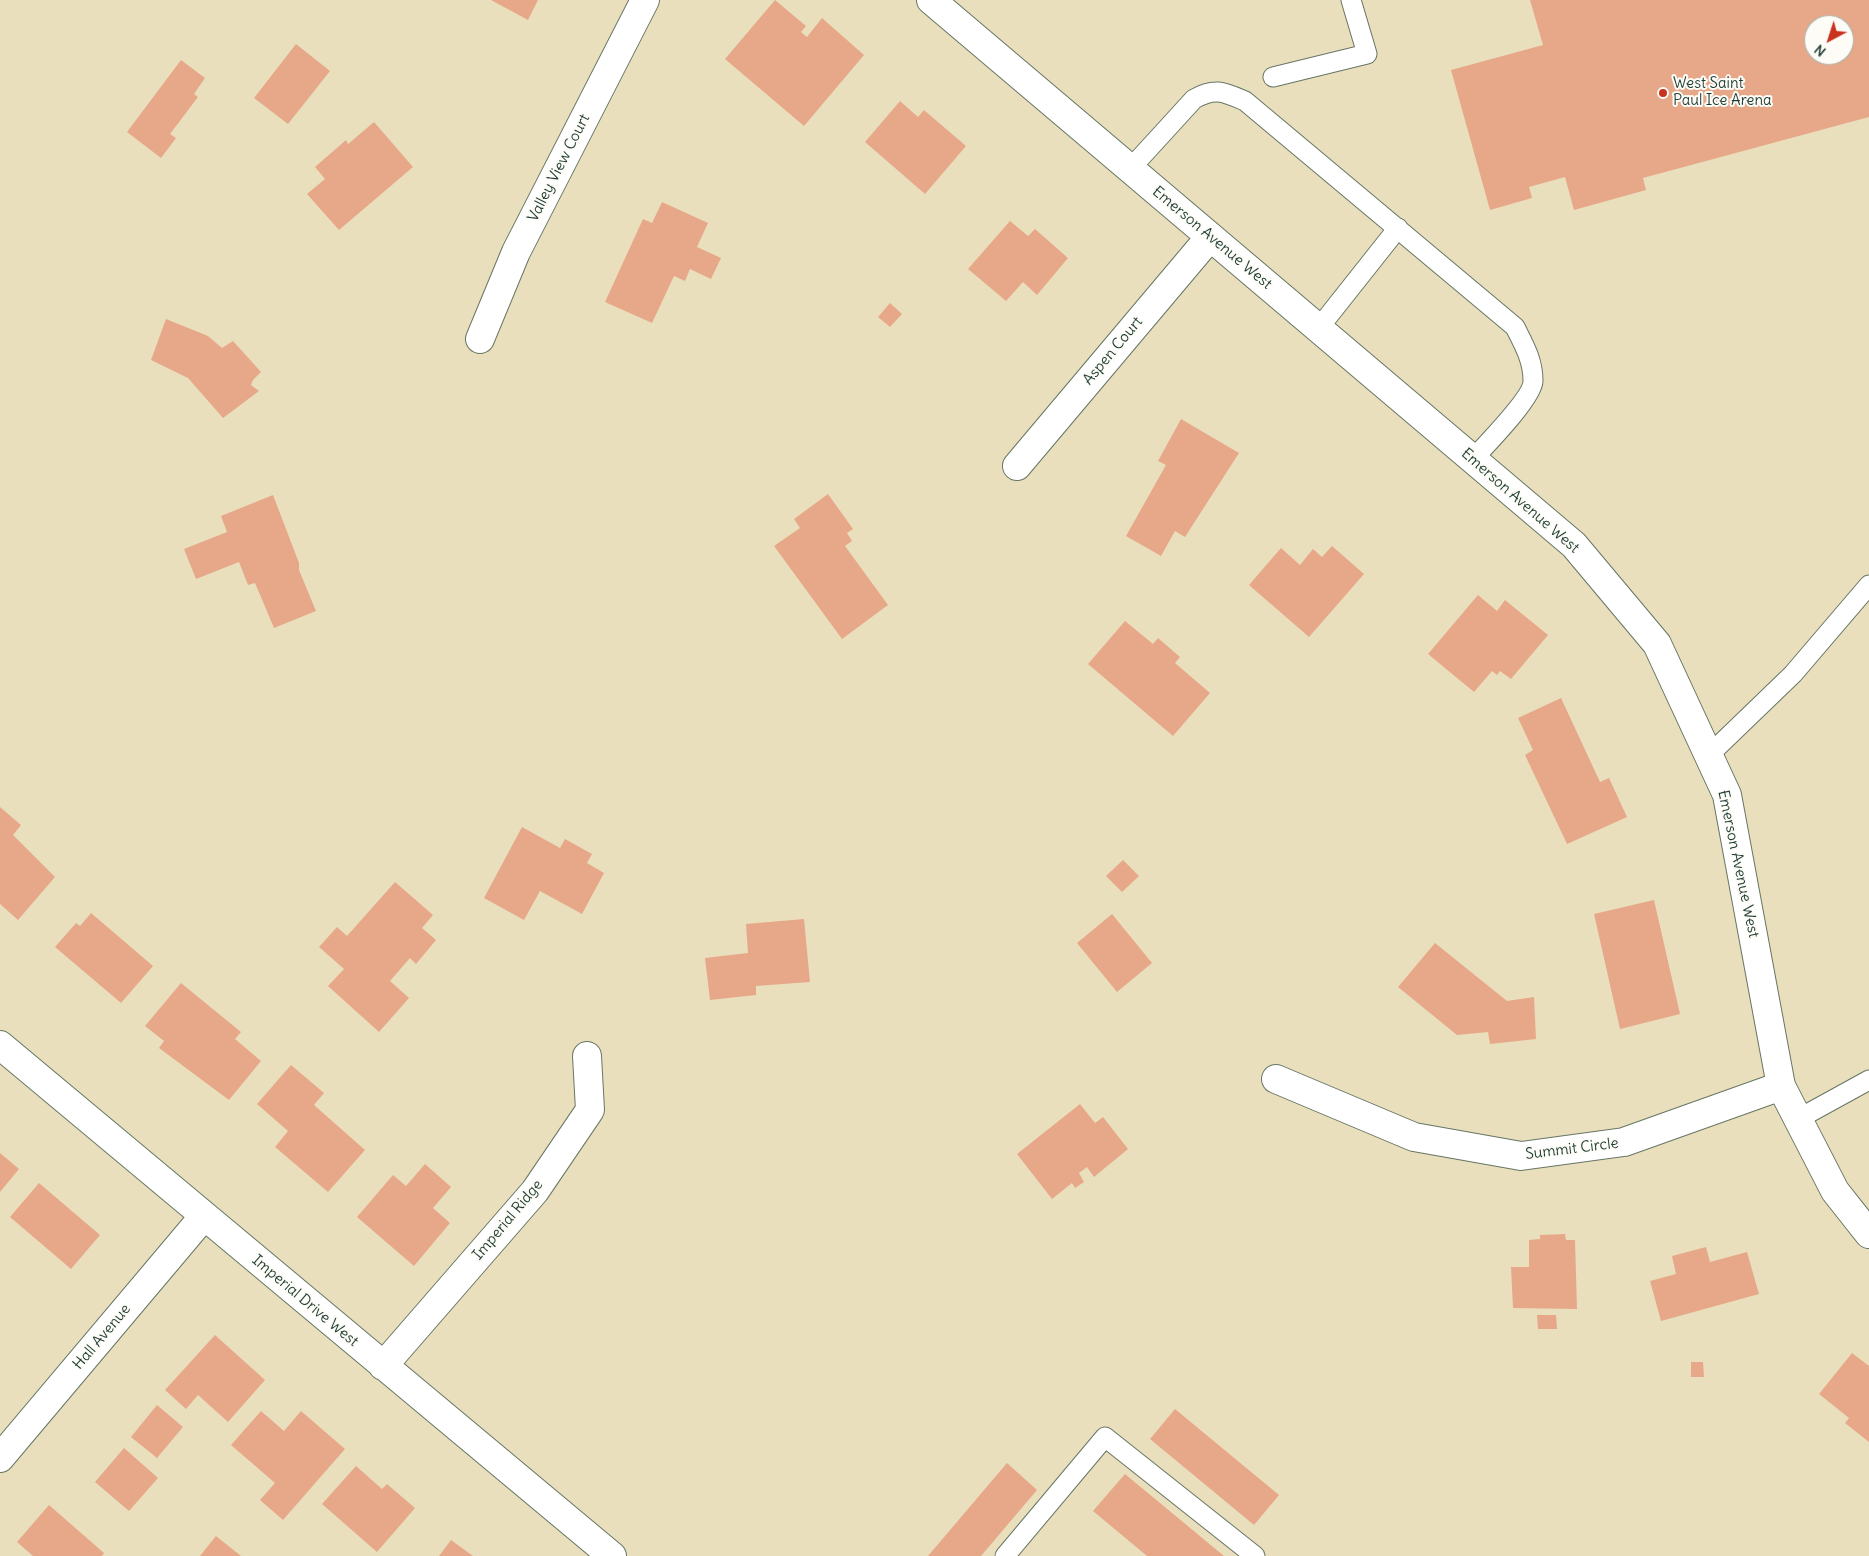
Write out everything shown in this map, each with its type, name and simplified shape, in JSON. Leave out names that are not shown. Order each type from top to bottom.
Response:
[{"type":"street","name":"Valley View Court","points":[[480,339],[516,252],[645,0]]},
{"type":"street","name":"Emerson Avenue West","points":[[931,0],[1574,545],[1658,644],[1727,795],[1782,1086],[1835,1191],[1869,1234]]},
{"type":"street","name":"Aspen Court","points":[[1016,466],[1210,237]]},
{"type":"street","name":"Imperial Drive West","points":[[0,1045],[612,1556]]},
{"type":"street","name":"Imperial Ridge","points":[[383,1366],[535,1191],[590,1110],[587,1056]]},
{"type":"street","name":"Summit Circle","points":[[1276,1079],[1414,1137],[1521,1156],[1624,1142],[1782,1086]]},
{"type":"street","name":"Hall Avenue","points":[[0,1458],[204,1216]]},
{"type":"lane","points":[[1273,77],[1367,54],[1352,0]]},
{"type":"lane","points":[[1130,169],[1194,99],[1206,92],[1223,92],[1245,101],[1515,327],[1530,357],[1533,383],[1519,406],[1472,460]]},
{"type":"lane","points":[[1318,328],[1398,228]]},
{"type":"lane","points":[[1709,755],[1793,674],[1866,594]]},
{"type":"lane","points":[[1798,1119],[1869,1080]]},
{"type":"lane","points":[[1006,1556],[1105,1437],[1255,1556]]},
{"type":"building","points":[[491,0],[538,0],[528,20]]},
{"type":"building","points":[[775,0],[806,26],[801,32],[807,37],[822,18],[864,55],[804,126],[725,59]]},
{"type":"building","name":"West Saint Paul Ice Arena","points":[[1530,0],[1869,0],[1869,117],[1643,178],[1646,190],[1574,210],[1565,177],[1529,187],[1532,198],[1490,210],[1451,70],[1543,45]]},
{"type":"building","points":[[296,44],[330,71],[288,124],[254,98]]},
{"type":"building","points":[[181,60],[205,78],[194,94],[198,97],[170,134],[176,138],[161,158],[127,132]]},
{"type":"building","points":[[900,101],[918,117],[924,110],[966,146],[925,194],[865,142]]},
{"type":"building","points":[[374,122],[413,167],[339,230],[307,194],[325,179],[315,167],[346,140],[348,144]]},
{"type":"building","points":[[662,202],[708,223],[697,247],[721,258],[711,279],[690,269],[685,281],[674,276],[652,323],[605,302],[643,219],[652,223]]},
{"type":"building","points":[[1010,221],[1028,236],[1035,229],[1068,258],[1037,295],[1023,282],[1006,301],[968,269]]},
{"type":"building","points":[[890,303],[902,314],[890,327],[878,317]]},
{"type":"building","points":[[166,319],[208,336],[222,348],[233,341],[261,372],[251,385],[259,391],[223,418],[188,378],[151,360]]},
{"type":"building","points":[[1181,419],[1239,453],[1185,537],[1175,531],[1161,556],[1126,536],[1166,465],[1158,461]]},
{"type":"building","points":[[828,494],[853,529],[847,533],[852,541],[845,546],[888,605],[842,639],[774,546],[800,528],[794,519]]},
{"type":"building","points":[[273,495],[299,563],[299,570],[316,611],[274,628],[255,583],[248,585],[239,562],[196,579],[184,549],[227,532],[221,516]]},
{"type":"building","points":[[1332,546],[1364,574],[1309,637],[1249,585],[1281,548],[1300,565],[1313,549],[1322,557]]},
{"type":"building","points":[[1478,595],[1497,611],[1505,600],[1548,635],[1511,679],[1500,671],[1497,675],[1492,671],[1474,692],[1428,654]]},
{"type":"building","points":[[1125,621],[1153,644],[1158,638],[1180,657],[1175,663],[1210,693],[1173,736],[1088,664]]},
{"type":"building","points":[[1561,698],[1600,782],[1609,778],[1627,817],[1567,844],[1525,755],[1533,750],[1518,718]]},
{"type":"building","points":[[0,807],[21,825],[13,835],[55,877],[18,920],[0,904]]},
{"type":"building","points":[[522,827],[560,848],[565,839],[592,854],[587,863],[604,873],[582,914],[540,891],[524,920],[484,898]]},
{"type":"building","points":[[1123,860],[1139,876],[1122,892],[1106,876]]},
{"type":"building","points":[[395,882],[433,915],[422,928],[436,940],[416,964],[410,958],[390,981],[409,998],[379,1032],[328,986],[344,969],[319,947],[337,927],[347,936]]},
{"type":"building","points":[[1654,900],[1680,1014],[1620,1029],[1594,914]]},
{"type":"building","points":[[91,913],[153,966],[121,1003],[55,947],[76,923],[80,926]]},
{"type":"building","points":[[1112,914],[1152,963],[1117,992],[1077,943]]},
{"type":"building","points":[[804,919],[810,982],[756,986],[756,995],[710,1000],[705,958],[748,953],[746,924]]},
{"type":"building","points":[[1435,943],[1507,1001],[1534,997],[1536,1039],[1490,1044],[1488,1032],[1457,1035],[1398,987]]},
{"type":"building","points":[[181,983],[241,1032],[235,1039],[261,1061],[229,1100],[159,1048],[164,1041],[145,1026]]},
{"type":"building","points":[[291,1065],[324,1093],[314,1105],[365,1150],[328,1192],[275,1147],[288,1131],[257,1104]]},
{"type":"building","points":[[1080,1104],[1095,1123],[1103,1117],[1128,1149],[1094,1177],[1087,1167],[1079,1173],[1084,1182],[1075,1188],[1072,1183],[1052,1199],[1017,1154]]},
{"type":"building","points":[[0,1153],[19,1169],[0,1192]]},
{"type":"building","points":[[425,1164],[451,1187],[433,1208],[450,1223],[414,1266],[357,1217],[393,1175],[406,1186]]},
{"type":"building","points":[[39,1183],[100,1235],[71,1269],[10,1217]]},
{"type":"building","points":[[1565,1234],[1566,1240],[1575,1240],[1577,1309],[1513,1308],[1511,1267],[1529,1267],[1529,1240],[1540,1239],[1540,1235]]},
{"type":"building","points":[[1706,1247],[1710,1262],[1747,1252],[1759,1294],[1661,1321],[1650,1281],[1676,1274],[1672,1256]]},
{"type":"building","points":[[1537,1315],[1556,1315],[1557,1329],[1538,1329]]},
{"type":"building","points":[[215,1335],[265,1380],[228,1422],[198,1395],[186,1409],[165,1390]]},
{"type":"building","points":[[1852,1353],[1869,1366],[1869,1442],[1845,1423],[1849,1418],[1819,1394]]},
{"type":"building","points":[[1691,1362],[1703,1362],[1704,1377],[1691,1377]]},
{"type":"building","points":[[157,1405],[183,1427],[157,1458],[131,1437]]},
{"type":"building","points":[[1175,1409],[1279,1495],[1254,1525],[1150,1439]]},
{"type":"building","points":[[261,1411],[284,1431],[301,1411],[345,1449],[283,1520],[260,1500],[275,1483],[231,1445]]},
{"type":"building","points":[[124,1448],[158,1478],[129,1511],[95,1482]]},
{"type":"building","points":[[1007,1463],[1037,1490],[981,1556],[928,1556]]},
{"type":"building","points":[[356,1466],[382,1489],[387,1484],[415,1508],[377,1552],[322,1504]]},
{"type":"building","points":[[1125,1474],[1224,1556],[1147,1556],[1093,1511]]},
{"type":"building","points":[[49,1505],[104,1553],[102,1556],[33,1556],[17,1542]]},
{"type":"building","points":[[216,1536],[241,1556],[200,1556]]},
{"type":"building","points":[[451,1540],[473,1556],[439,1556]]},
{"type":"place","name":"West Saint Paul Ice Arena","points":[[1663,93]]}]
